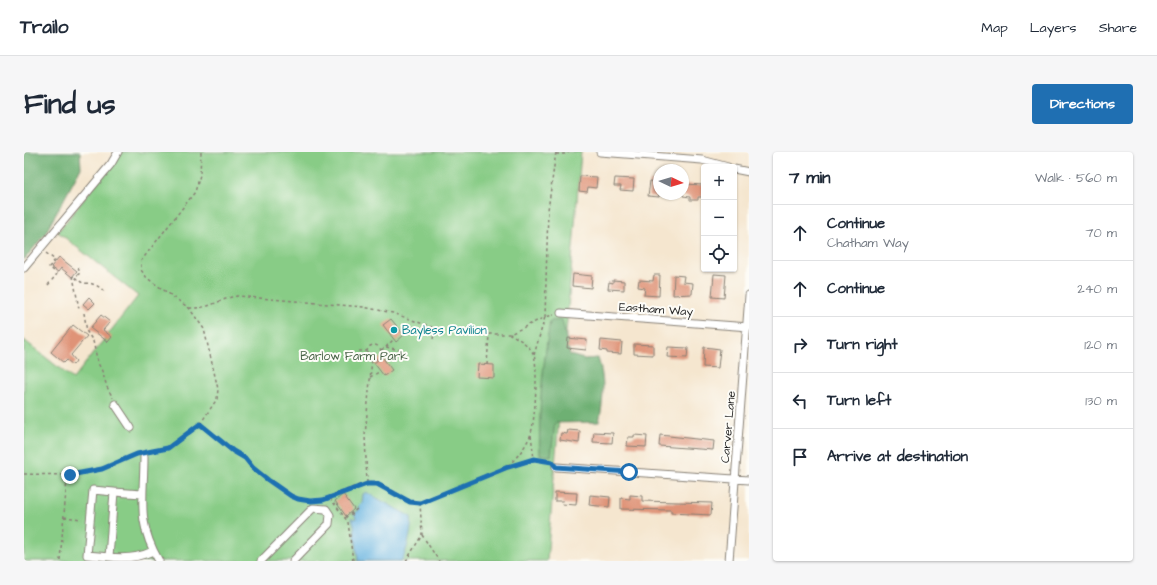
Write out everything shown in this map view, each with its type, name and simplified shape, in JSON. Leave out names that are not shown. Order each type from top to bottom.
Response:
[{"type":"street","points":[[24,268],[111,164],[118,152]]},
{"type":"street","points":[[600,152],[702,160],[717,164]]},
{"type":"street","points":[[737,169],[749,172]]},
{"type":"street","name":"Carver Lane","points":[[729,561],[734,479],[748,327],[749,295]]},
{"type":"street","name":"Eastham Way","points":[[561,313],[748,327]]},
{"type":"street","points":[[115,404],[131,428]]},
{"type":"street","points":[[144,457],[142,494],[143,521],[153,551],[160,561]]},
{"type":"street","points":[[556,467],[749,480]]},
{"type":"street","points":[[142,494],[93,490],[87,556],[131,558],[143,556],[153,551]]},
{"type":"street","points":[[108,557],[114,492]]},
{"type":"street","points":[[260,561],[313,508],[326,509],[330,515],[329,524],[293,561]]},
{"type":"path","points":[[24,474],[56,476],[102,469],[137,454],[168,448],[200,424],[217,399],[218,389],[204,330],[189,308],[147,278],[141,270],[141,261],[195,192],[200,175],[202,152]]},
{"type":"path","points":[[534,459],[531,435],[537,389],[534,354],[545,317],[548,210],[556,153],[564,154],[569,152]]},
{"type":"path","points":[[40,248],[56,260],[49,267],[57,273],[48,285]]},
{"type":"path","points":[[74,276],[80,273],[78,268]]},
{"type":"path","points":[[74,276],[83,284],[96,285],[106,293]]},
{"type":"path","points":[[74,276],[79,309]]},
{"type":"path","points":[[189,308],[201,309],[212,306],[229,297],[237,296],[363,307],[393,313],[435,328],[462,334],[510,334],[545,317],[561,313]]},
{"type":"path","points":[[84,313],[87,332],[93,341],[98,363],[115,404]]},
{"type":"path","points":[[433,339],[435,328]]},
{"type":"path","points":[[487,365],[489,334]]},
{"type":"path","points":[[510,334],[522,341],[534,354]]},
{"type":"path","points":[[380,350],[386,347],[394,339]]},
{"type":"path","points":[[359,351],[367,351],[373,346],[377,346],[380,350]]},
{"type":"path","points":[[386,347],[404,351]]},
{"type":"path","points":[[367,351],[368,356],[377,359],[380,355],[380,350]]},
{"type":"path","points":[[367,484],[365,436],[369,378],[372,358]]},
{"type":"path","points":[[369,378],[379,372]]},
{"type":"path","points":[[200,424],[233,451],[245,458],[253,468],[268,480],[291,496],[310,501],[330,498],[367,484],[377,484],[410,502],[420,503],[508,467],[534,459],[552,462],[556,467]]},
{"type":"path","points":[[508,467],[521,453],[531,435]]},
{"type":"path","points":[[60,560],[67,480]]},
{"type":"path","points":[[330,498],[348,522],[353,561]]},
{"type":"path","points":[[420,503],[422,535],[439,561]]},
{"type":"path","points":[[345,518],[357,509]]},
{"type":"path","points":[[351,513],[354,517]]},
{"type":"path","points":[[64,517],[82,519]]},
{"type":"path","points":[[406,561],[422,535]]},
{"type":"green space","points":[[24,152],[80,152],[81,168],[45,234],[24,260]]},
{"type":"green space","name":"Barlow Farm Park","points":[[121,152],[581,152],[547,561],[24,561],[24,340],[73,379],[138,296],[58,232]]},
{"type":"green space","points":[[562,320],[570,355],[584,359],[598,358],[603,382],[601,414],[599,422],[555,423],[551,456],[540,455],[542,388],[550,321]]},
{"type":"water","points":[[366,492],[411,517],[409,539],[401,561],[358,561],[354,525],[351,517],[354,519],[356,518],[354,514],[359,510],[357,509],[362,503],[363,494]]},
{"type":"building","points":[[580,176],[597,177],[596,188],[588,187],[587,192],[579,191]]},
{"type":"building","points":[[615,178],[634,179],[633,191],[620,190],[621,186],[614,186]]},
{"type":"building","points":[[650,181],[653,181],[653,196],[648,196]]},
{"type":"building","points":[[689,184],[701,185],[701,197],[698,197],[698,200],[690,200]]},
{"type":"building","points":[[59,257],[77,271],[72,277],[61,268],[58,272],[51,267]]},
{"type":"building","points":[[573,274],[592,276],[591,288],[572,286]]},
{"type":"building","points":[[714,274],[726,275],[724,298],[712,297]]},
{"type":"building","points":[[654,275],[660,275],[659,296],[644,295],[645,288],[638,287],[639,280],[653,281]]},
{"type":"building","points":[[674,275],[684,276],[683,282],[693,283],[692,294],[673,295]]},
{"type":"building","points":[[613,280],[624,281],[624,290],[608,289],[609,282],[613,283]]},
{"type":"building","points":[[89,297],[95,303],[89,309],[83,304]]},
{"type":"building","points":[[101,315],[110,322],[103,330],[112,337],[108,342],[90,328]]},
{"type":"building","name":"Bayless Pavilion","points":[[391,319],[404,335],[396,342],[383,325]]},
{"type":"building","points":[[73,325],[87,336],[71,355],[76,361],[73,365],[67,360],[64,363],[51,352]]},
{"type":"building","points":[[568,338],[587,340],[586,350],[567,348]]},
{"type":"building","points":[[601,340],[622,342],[621,354],[607,353],[607,351],[600,350]]},
{"type":"building","points":[[634,344],[653,345],[653,355],[634,354]]},
{"type":"building","points":[[668,347],[688,348],[687,358],[667,357]]},
{"type":"building","points":[[704,347],[720,349],[718,368],[703,367]]},
{"type":"building","points":[[382,357],[392,370],[384,376],[374,363]]},
{"type":"building","points":[[478,364],[494,365],[494,378],[477,377]]},
{"type":"building","points":[[568,430],[580,431],[579,443],[560,440],[561,433],[567,434]]},
{"type":"building","points":[[594,432],[613,433],[612,443],[593,442]]},
{"type":"building","points":[[634,435],[647,436],[646,447],[627,446],[628,437],[634,437]]},
{"type":"building","points":[[660,435],[714,441],[713,450],[659,446]]},
{"type":"building","points":[[555,492],[577,493],[576,505],[562,504],[563,501],[555,501]]},
{"type":"building","points":[[343,494],[354,509],[346,516],[335,501]]},
{"type":"building","points":[[590,495],[610,497],[609,507],[589,505]]},
{"type":"building","points":[[630,495],[642,496],[642,501],[712,503],[711,515],[671,513],[671,510],[621,509],[621,498],[630,499]]},
{"type":"place","name":"Bayless Pavilion","points":[[394,330]]},
{"type":"route","points":[[70,475],[102,469],[137,454],[168,448],[200,424],[233,451],[245,458],[253,468],[268,480],[291,496],[310,501],[323,500],[367,484],[377,484],[410,502],[420,503],[429,501],[508,467],[534,459],[552,462],[556,467],[629,472]]}]
